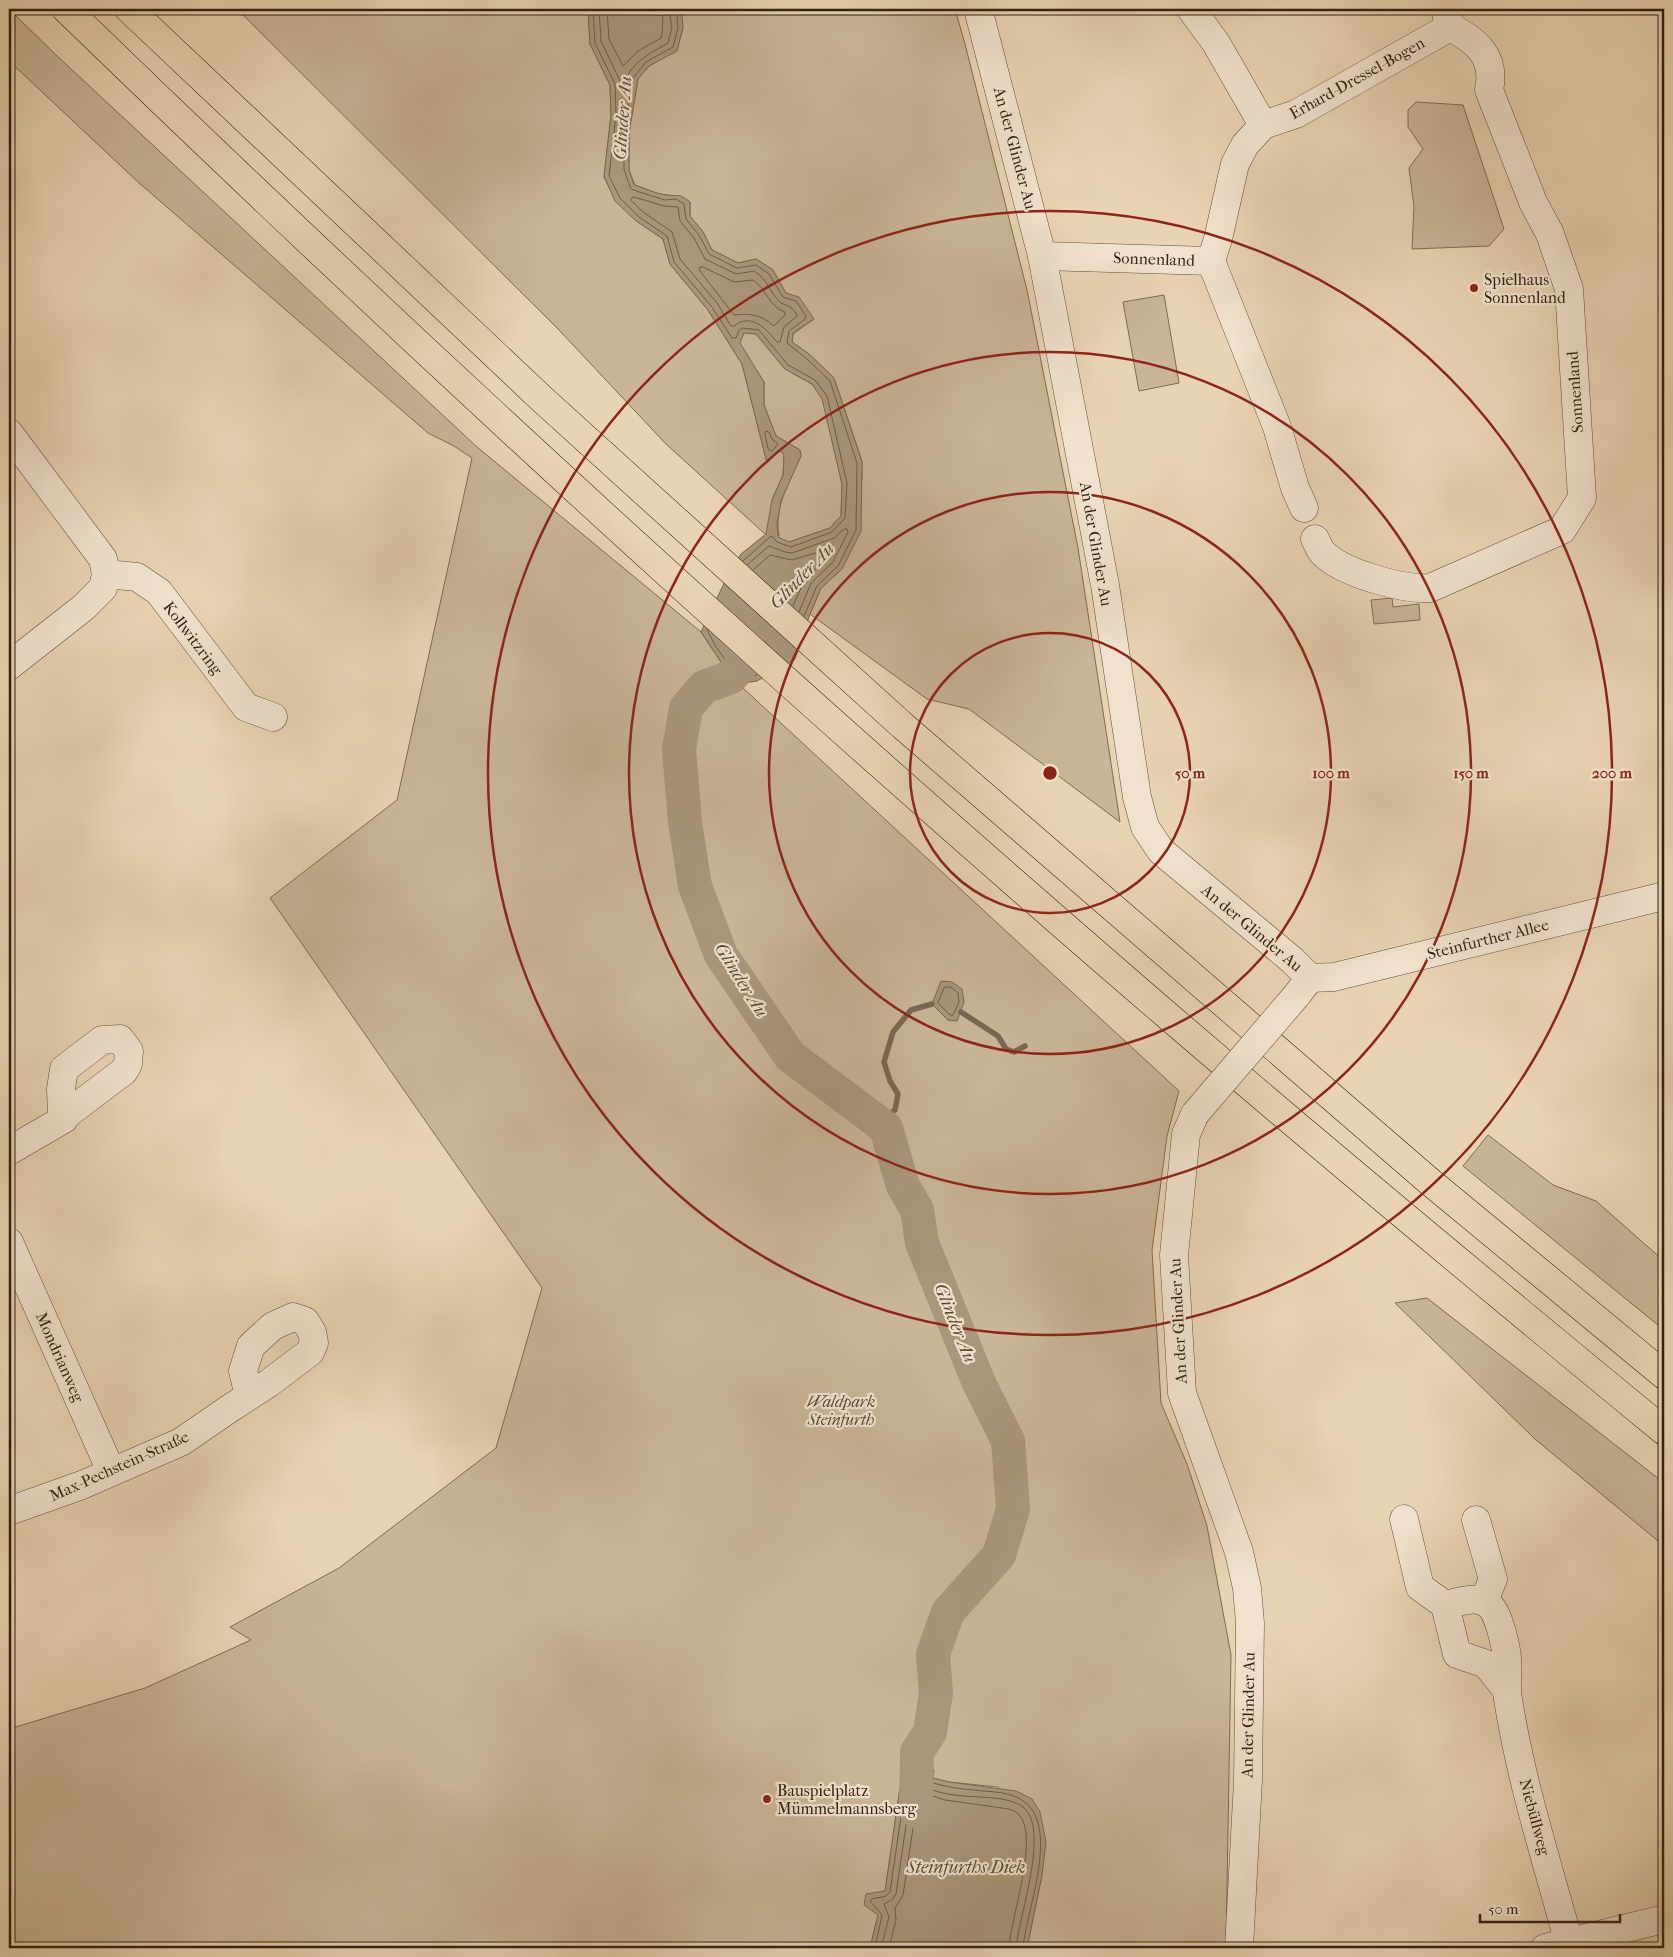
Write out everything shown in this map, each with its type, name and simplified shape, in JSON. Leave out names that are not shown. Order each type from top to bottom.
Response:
[{"type":"highway","points":[[66,9],[236,174],[667,574],[1158,1007],[1406,1219],[1664,1431]]},
{"type":"highway","points":[[129,9],[543,400],[903,726],[1429,1181],[1664,1375]]},
{"type":"street","name":"An der Glinder Au","points":[[978,9],[1042,256],[1105,585],[1137,797],[1145,827],[1161,851],[1292,960],[1303,987],[1195,1114],[1186,1134],[1174,1255],[1182,1393],[1239,1552],[1247,1588],[1250,1623],[1248,1780],[1240,1948]]},
{"type":"street","points":[[1191,9],[1216,43],[1263,125]]},
{"type":"street","name":"Sonnenland","points":[[1315,539],[1322,554],[1339,566],[1406,588],[1430,588],[1562,530],[1582,498],[1569,289],[1550,234],[1533,202],[1489,90],[1492,76],[1483,50],[1448,18]]},
{"type":"street","name":"Erhard-Dressel-Bogen","points":[[1211,261],[1235,164],[1245,145],[1263,125],[1296,114],[1448,18]]},
{"type":"street","name":"Sonnenland","points":[[1042,256],[1211,261],[1277,427],[1295,488],[1304,508]]},
{"type":"street","points":[[9,433],[103,559],[106,574],[103,588],[84,607],[9,666]]},
{"type":"street","name":"Kollwitzring","points":[[106,574],[137,577],[159,592],[246,707],[273,717]]},
{"type":"street","name":"Steinfurther Allee","points":[[1303,987],[1334,977],[1664,896]]},
{"type":"street","points":[[9,1151],[64,1119],[62,1118]]},
{"type":"street","name":"Mondrianweg","points":[[9,1242],[111,1471]]},
{"type":"street","name":"Max-Pechstein-Straße","points":[[9,1511],[82,1485],[181,1442],[249,1396]]},
{"type":"street","points":[[1404,1519],[1420,1587],[1445,1605],[1458,1654],[1486,1664],[1506,1689]]},
{"type":"street","points":[[1445,1605],[1477,1598],[1484,1601],[1493,1579],[1476,1520]]},
{"type":"street","name":"Niebüllweg","points":[[1484,1601],[1492,1608],[1498,1622],[1507,1657],[1506,1689],[1514,1742],[1557,1945],[1664,1919]]},
{"type":"green space","name":"Waldpark Steinfurth","points":[[9,9],[477,447],[701,632],[731,677],[1179,1091],[1167,1136],[1152,1250],[1161,1403],[1187,1464],[1207,1526],[1231,1655],[1226,1948],[1027,1948],[1042,1875],[998,1787],[949,1782],[933,1778],[933,1770],[910,1770],[900,1788],[885,1892],[867,1894],[878,1915],[870,1948],[9,1948],[9,1729],[145,1688],[251,1640],[230,1627],[339,1568],[496,1448],[542,1288],[270,898],[397,800],[472,458],[454,446],[428,433],[138,182],[9,61]]},
{"type":"green space","points":[[237,9],[588,9],[590,44],[610,85],[611,115],[604,177],[616,201],[635,220],[663,239],[670,264],[708,310],[742,364],[767,462],[780,450],[784,455],[783,475],[772,500],[779,536],[778,525],[781,505],[787,485],[801,456],[800,450],[776,436],[764,405],[764,382],[739,343],[744,332],[756,334],[785,369],[812,384],[823,399],[842,484],[841,516],[830,528],[789,542],[765,534],[666,444],[559,330]]},
{"type":"green space","points":[[687,9],[955,9],[1027,290],[1078,548],[1120,822],[969,709],[927,699],[810,614],[821,588],[842,569],[862,479],[862,461],[834,378],[809,354],[792,342],[793,334],[814,319],[786,293],[773,270],[756,259],[738,263],[712,250],[703,232],[690,216],[690,202],[681,196],[667,195],[635,185],[629,170],[629,133],[638,79],[649,66],[677,50],[683,28],[681,16]]},
{"type":"green space","points":[[1416,102],[1463,105],[1504,229],[1489,246],[1412,249],[1414,206],[1409,168],[1423,149],[1408,127],[1408,110]]},
{"type":"green space","points":[[1164,295],[1179,383],[1139,391],[1123,302]]},
{"type":"green space","points":[[1392,598],[1393,607],[1419,604],[1420,620],[1374,624],[1371,600]]},
{"type":"green space","points":[[1488,1135],[1553,1185],[1596,1201],[1664,1261],[1664,1330],[1463,1166]]},
{"type":"green space","points":[[1427,1298],[1664,1483],[1664,1546],[1535,1439],[1395,1303]]},
{"type":"water","points":[[588,9],[687,9],[682,16],[683,27],[677,51],[649,66],[638,79],[629,133],[629,170],[634,185],[659,193],[678,195],[686,199],[690,202],[690,216],[703,232],[712,250],[738,263],[756,259],[773,270],[786,293],[799,297],[814,319],[793,333],[792,342],[809,354],[834,378],[862,462],[861,531],[842,569],[821,588],[795,659],[757,681],[738,684],[731,677],[701,632],[727,577],[741,554],[766,534],[772,500],[783,475],[784,455],[780,450],[767,463],[742,364],[708,310],[670,264],[663,239],[635,220],[615,201],[604,176],[611,115],[610,85],[590,44]],"holes":[[[744,333],[756,334],[785,369],[812,384],[822,399],[842,484],[841,516],[830,528],[789,542],[778,537],[777,524],[781,501],[801,456],[800,450],[776,436],[764,405],[764,382],[740,343]]]},
{"type":"water","points":[[941,981],[952,982],[962,989],[964,1002],[957,1021],[948,1020],[932,1004]]},
{"type":"water","name":"Steinfurths Diek","points":[[912,1765],[934,1770],[933,1778],[1016,1791],[1032,1799],[1040,1812],[1046,1842],[1042,1875],[1027,1948],[870,1948],[878,1915],[864,1905],[866,1894],[885,1891],[900,1788]]},
{"type":"waterway","name":"Glinder Au","points":[[755,637],[739,668],[731,677],[704,687],[686,708],[679,749],[685,822],[695,886],[721,955],[790,1056],[886,1128],[903,1186],[917,1210],[922,1243],[979,1383],[1008,1441],[1013,1509],[999,1555],[948,1612],[933,1654],[936,1693],[930,1732],[917,1752],[916,1811]]},
{"type":"waterway","points":[[872,1118],[885,1117],[895,1110],[898,1094],[890,1081],[884,1062],[893,1032],[911,1010],[932,1004]]},
{"type":"waterway","points":[[961,1012],[998,1036],[1006,1049],[1014,1052],[1025,1046]]},
{"type":"place","name":"Spielhaus Sonnenland","points":[[1474,288]]},
{"type":"place","name":"Bauspielplatz Mümmelmannsberg","points":[[767,1799]]}]
